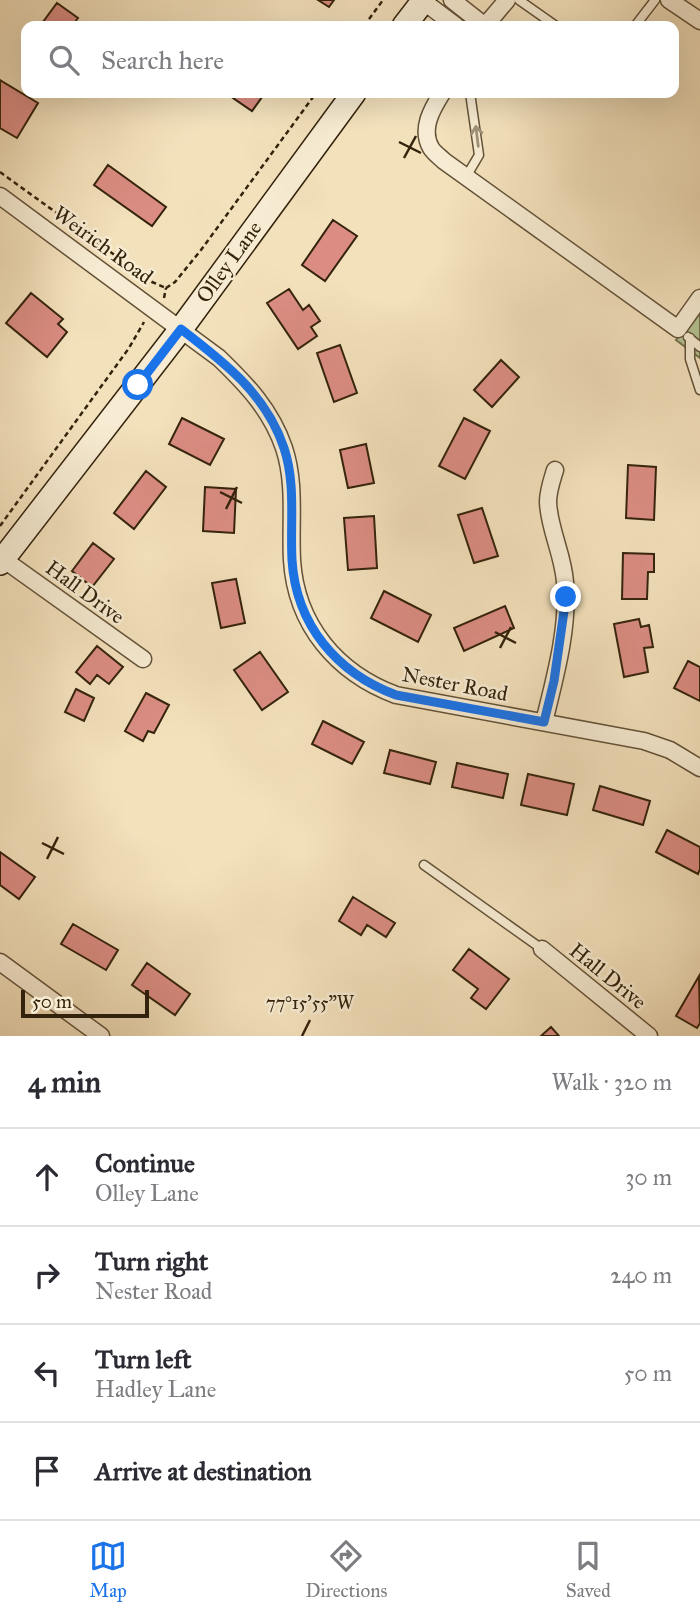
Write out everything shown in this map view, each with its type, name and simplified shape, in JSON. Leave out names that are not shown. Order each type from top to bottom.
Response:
[{"type":"main road","points":[[408,21],[423,0]]},
{"type":"main road","name":"Olley Lane","points":[[2,561],[181,329],[350,98]]},
{"type":"street","points":[[423,0],[450,21]]},
{"type":"street","points":[[452,0],[479,21]]},
{"type":"street","points":[[489,21],[507,0]]},
{"type":"street","points":[[669,0],[700,21]]},
{"type":"street","points":[[439,98],[430,111],[427,122],[431,148],[466,177],[684,334],[700,298]]},
{"type":"street","name":"Weirich Road","points":[[0,196],[181,329]]},
{"type":"street","name":"Nester Road","points":[[181,329],[219,358],[248,385],[276,428],[291,484],[292,561],[296,590],[309,624],[333,656],[361,679],[396,695],[644,741],[670,750],[700,768]]},
{"type":"street","points":[[544,722],[554,681],[566,597],[548,499],[555,470]]},
{"type":"street","name":"Hall Drive","points":[[2,561],[143,659]]},
{"type":"street","name":"Hall Drive","points":[[541,949],[649,1036]]},
{"type":"street","points":[[0,962],[101,1036]]},
{"type":"lane","points":[[520,0],[549,21]]},
{"type":"lane","points":[[639,21],[655,0]]},
{"type":"lane","points":[[466,177],[479,155],[471,98]]},
{"type":"lane","points":[[684,334],[700,347]]},
{"type":"lane","points":[[684,334],[700,390]]},
{"type":"lane","points":[[424,865],[541,949]]},
{"type":"path","points":[[368,21],[383,0]]},
{"type":"path","points":[[166,288],[175,282],[201,250],[312,98]]},
{"type":"path","points":[[0,172],[152,282],[166,288]]},
{"type":"path","points":[[166,288],[166,296]]},
{"type":"path","points":[[0,526],[148,317]]},
{"type":"green space","points":[[700,306],[700,358],[676,340]]},
{"type":"building","points":[[318,0],[334,0],[329,7]]},
{"type":"building","points":[[57,3],[78,18],[76,21],[44,21]]},
{"type":"building","points":[[0,80],[21,93],[21,98],[30,98],[38,103],[17,138],[0,128]]},
{"type":"building","points":[[233,98],[261,98],[252,111]]},
{"type":"building","points":[[108,165],[166,207],[152,226],[94,185]]},
{"type":"building","points":[[333,220],[357,236],[325,281],[302,265]]},
{"type":"building","points":[[289,289],[303,310],[309,305],[320,321],[311,327],[317,336],[298,349],[267,303]]},
{"type":"building","points":[[31,293],[63,319],[58,324],[67,332],[47,357],[6,323]]},
{"type":"building","points":[[340,345],[357,393],[334,402],[317,353]]},
{"type":"building","points":[[501,360],[519,377],[492,407],[474,390]]},
{"type":"building","points":[[182,418],[224,439],[210,465],[169,444]]},
{"type":"building","points":[[464,418],[490,431],[465,479],[439,466]]},
{"type":"building","points":[[366,444],[374,483],[348,488],[340,450]]},
{"type":"building","points":[[628,465],[656,467],[654,520],[626,518]]},
{"type":"building","points":[[146,471],[166,487],[134,529],[114,513]]},
{"type":"building","points":[[205,487],[236,489],[234,533],[203,531]]},
{"type":"building","points":[[482,508],[498,556],[474,563],[458,515]]},
{"type":"building","points":[[374,516],[377,568],[348,570],[344,518]]},
{"type":"building","points":[[93,543],[114,559],[92,587],[72,571]]},
{"type":"building","points":[[623,553],[654,554],[654,572],[648,572],[647,599],[622,599]]},
{"type":"building","points":[[236,579],[245,623],[221,628],[212,583]]},
{"type":"building","points":[[384,591],[431,615],[418,642],[371,618]]},
{"type":"building","points":[[505,606],[514,628],[464,651],[454,628]]},
{"type":"building","points":[[639,619],[641,627],[649,625],[653,647],[644,648],[648,672],[624,677],[614,624]]},
{"type":"building","points":[[97,646],[123,667],[109,684],[97,675],[90,684],[76,672]]},
{"type":"building","points":[[260,652],[288,692],[262,710],[234,670]]},
{"type":"building","points":[[688,661],[700,667],[700,701],[674,688]]},
{"type":"building","points":[[76,689],[94,698],[84,721],[65,712]]},
{"type":"building","points":[[146,693],[169,705],[154,733],[148,731],[143,741],[125,731]]},
{"type":"building","points":[[323,721],[364,742],[352,764],[312,744]]},
{"type":"building","points":[[390,750],[436,762],[430,784],[384,773]]},
{"type":"building","points":[[457,763],[508,774],[503,798],[452,787]]},
{"type":"building","points":[[528,774],[574,784],[567,815],[521,805]]},
{"type":"building","points":[[600,786],[650,801],[643,825],[593,810]]},
{"type":"building","points":[[667,830],[700,847],[698,874],[656,852]]},
{"type":"building","points":[[0,852],[35,877],[19,899],[0,885]]},
{"type":"building","points":[[353,897],[395,923],[386,937],[367,925],[361,935],[339,921]]},
{"type":"building","points":[[73,924],[118,950],[106,970],[61,944]]},
{"type":"building","points":[[469,949],[509,979],[486,1009],[471,998],[478,989],[453,970]]},
{"type":"building","points":[[147,963],[190,994],[175,1015],[132,985]]},
{"type":"building","points":[[699,976],[700,1023],[697,1028],[676,1016]]},
{"type":"building","points":[[551,1027],[559,1036],[541,1036]]},
{"type":"route","points":[[138,385],[181,329],[219,358],[248,385],[269,415],[284,448],[291,484],[292,561],[296,590],[302,608],[309,624],[333,656],[361,679],[379,689],[396,695],[544,722],[554,681],[566,597]]}]
